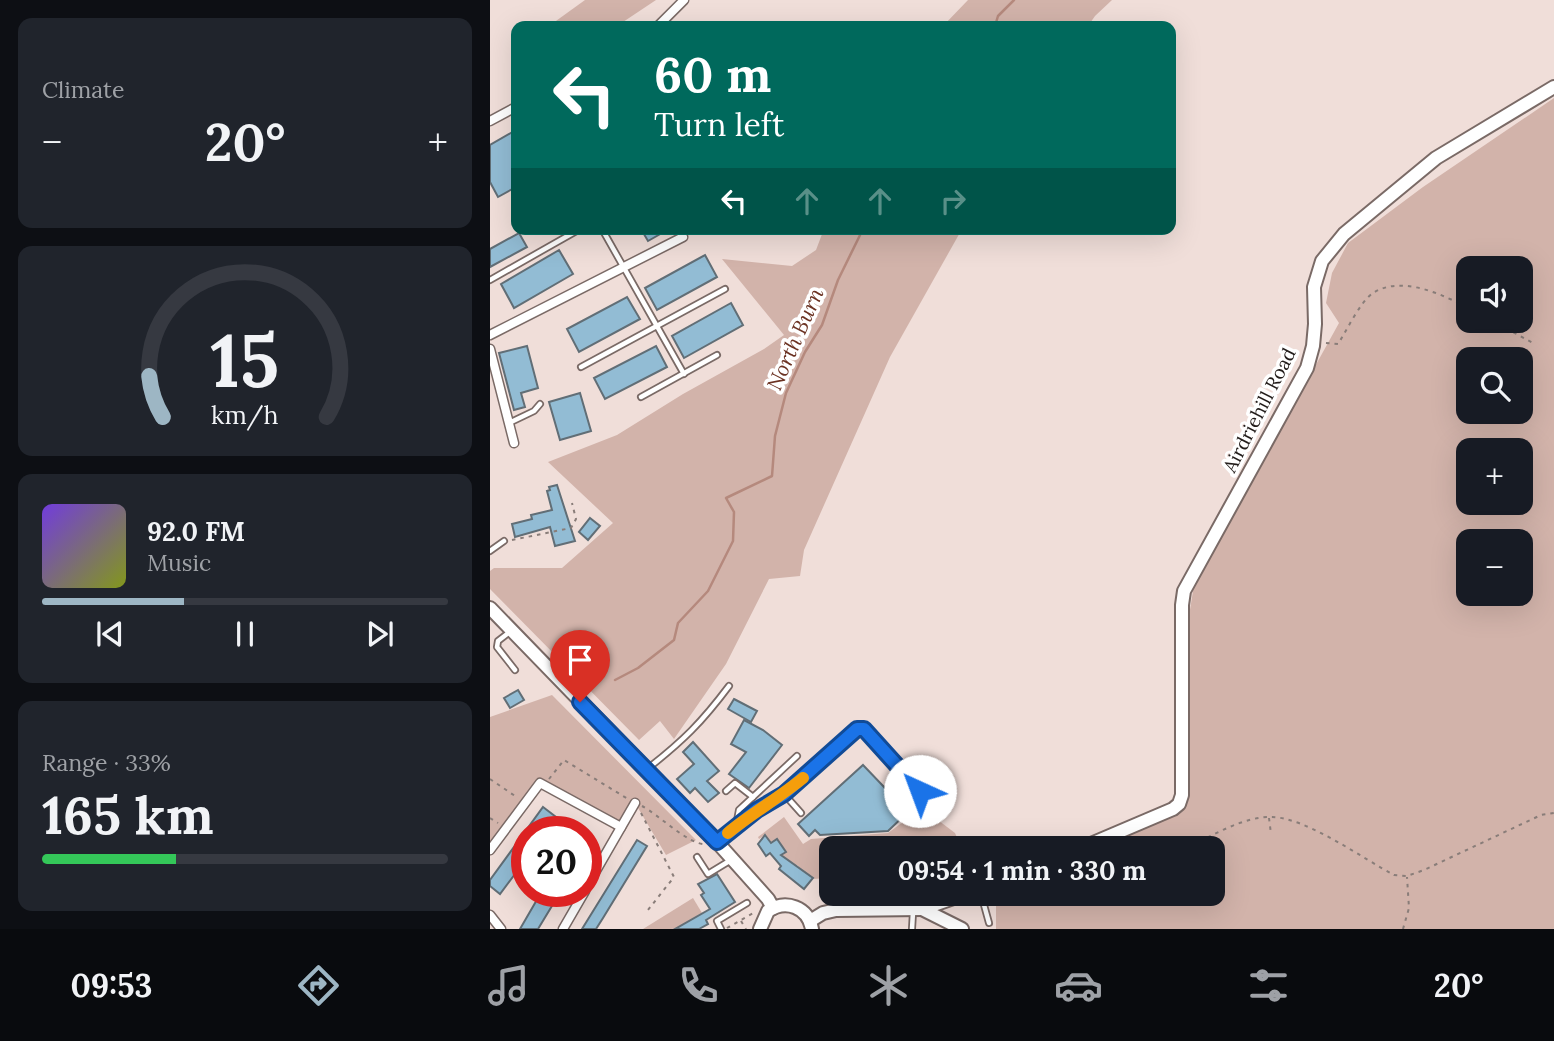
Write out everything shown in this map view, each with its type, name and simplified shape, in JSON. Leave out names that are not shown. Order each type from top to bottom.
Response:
[{"type":"street","points":[[663,21],[684,0]]},
{"type":"street","name":"Airdriehill Road","points":[[1110,836],[1179,804],[1182,795],[1184,591],[1307,368],[1314,334],[1314,287],[1322,261],[1344,234],[1436,158],[1554,88]]},
{"type":"street","points":[[490,121],[511,110]]},
{"type":"street","points":[[490,335],[683,237]]},
{"type":"street","points":[[490,349],[514,443]]},
{"type":"street","points":[[490,608],[717,842],[771,903],[793,906],[805,913],[811,925],[823,912],[918,910],[930,906]]},
{"type":"street","points":[[490,850],[540,783],[621,827]]},
{"type":"street","points":[[602,861],[635,803]]},
{"type":"street","points":[[760,929],[771,903]]},
{"type":"street","points":[[563,929],[576,907]]},
{"type":"street","points":[[918,910],[962,929]]},
{"type":"street","points":[[490,915],[500,929]]},
{"type":"lane","points":[[490,280],[569,235]]},
{"type":"lane","points":[[605,235],[684,374]]},
{"type":"lane","points":[[581,367],[724,289]]},
{"type":"lane","points":[[641,397],[716,355]]},
{"type":"lane","points":[[509,422],[534,411],[540,404]]},
{"type":"lane","points":[[490,551],[504,541]]},
{"type":"lane","points":[[513,631],[498,642],[497,647],[515,670]]},
{"type":"lane","points":[[647,769],[679,744],[703,720],[729,686]]},
{"type":"lane","points":[[717,842],[757,810],[784,794],[860,728],[864,729],[920,791]]},
{"type":"lane","points":[[735,827],[739,810],[797,757]]},
{"type":"lane","points":[[726,791],[736,783],[753,797]]},
{"type":"lane","points":[[784,794],[801,813]]},
{"type":"lane","points":[[697,857],[708,874],[732,860]]},
{"type":"lane","points":[[724,929],[717,921],[747,903]]},
{"type":"lane","points":[[984,906],[989,923]]},
{"type":"lane","points":[[912,929],[918,910]]},
{"type":"path","points":[[1314,334],[1324,343],[1338,344],[1372,294],[1391,286],[1415,288],[1456,302]]},
{"type":"path","points":[[1516,333],[1533,342]]},
{"type":"path","points":[[504,541],[571,527],[576,519],[572,503]]},
{"type":"path","points":[[544,785],[564,760],[658,815],[694,842],[701,845],[717,842]]},
{"type":"path","points":[[490,779],[525,803]]},
{"type":"path","points":[[635,803],[674,877],[648,910]]},
{"type":"path","points":[[1214,836],[1245,822],[1268,817],[1300,823],[1394,875],[1407,876],[1542,815],[1554,813]]},
{"type":"path","points":[[1268,817],[1271,834]]},
{"type":"path","points":[[1403,929],[1409,908],[1407,876]]},
{"type":"path","points":[[724,929],[771,903]]},
{"type":"path","points":[[741,920],[746,929]]},
{"type":"shaded area","points":[[585,0],[656,0],[624,21],[556,21]]},
{"type":"shaded area","points":[[968,0],[1112,0],[1092,21],[948,21]]},
{"type":"shaded area","points":[[1554,98],[1554,929],[996,929],[996,906],[1225,906],[1225,836],[1122,836],[1181,810],[1188,797],[1188,622],[1194,585],[1339,323],[1326,303],[1332,273],[1348,243],[1423,187]]},
{"type":"shaded area","points":[[822,235],[959,235],[890,357],[804,550],[800,576],[769,579],[726,664],[674,739],[660,721],[639,740],[490,589],[490,571],[494,568],[562,568],[613,523],[548,462],[617,435],[784,335],[722,259],[792,266],[816,250]]},
{"type":"shaded area","points":[[552,695],[696,840],[666,855],[635,803],[621,827],[540,783],[514,816],[511,816],[511,820],[490,847],[490,717]]},
{"type":"shaded area","points":[[922,808],[956,836],[850,836],[888,833]]},
{"type":"shaded area","points":[[784,817],[803,844],[819,838],[819,879],[812,879],[797,865],[792,871],[775,859],[786,851],[777,839],[771,843],[765,835],[759,839],[758,837]]},
{"type":"shaded area","points":[[693,898],[702,913],[675,929],[643,929]]},
{"type":"building","points":[[511,133],[511,190],[498,197],[490,182],[490,145]]},
{"type":"building","points":[[515,235],[520,235],[527,247],[490,267],[490,249]]},
{"type":"building","points":[[644,235],[658,235],[648,241]]},
{"type":"building","points":[[559,250],[573,274],[514,308],[501,284]]},
{"type":"building","points":[[705,255],[717,277],[657,310],[645,288]]},
{"type":"building","points":[[627,297],[640,319],[579,352],[567,329]]},
{"type":"building","points":[[731,303],[743,325],[684,358],[672,336]]},
{"type":"building","points":[[527,346],[538,388],[521,393],[525,407],[514,410],[499,353]]},
{"type":"building","points":[[656,346],[667,367],[605,399],[594,378]]},
{"type":"building","points":[[580,393],[591,431],[560,440],[549,402]]},
{"type":"building","points":[[557,485],[575,541],[555,546],[550,527],[515,537],[512,524],[532,519],[531,515],[552,510],[547,491],[550,490],[549,487]]},
{"type":"building","points":[[590,518],[600,526],[588,540],[579,532]]},
{"type":"building","points":[[518,690],[524,700],[510,708],[504,698]]},
{"type":"building","points":[[734,699],[757,711],[751,722],[728,709]]},
{"type":"building","points":[[744,720],[782,745],[749,788],[729,774],[746,752],[731,744]]},
{"type":"building","points":[[693,742],[719,771],[707,781],[719,793],[708,802],[695,788],[690,793],[677,779],[694,764],[683,752]]},
{"type":"building","points":[[863,765],[908,812],[888,831],[820,835],[815,830],[809,836],[798,824]]},
{"type":"building","points":[[543,807],[555,816],[536,816]]},
{"type":"building","points":[[765,835],[771,843],[777,839],[786,852],[781,855],[813,878],[804,889],[779,869],[781,866],[770,853],[766,856],[758,844]]},
{"type":"building","points":[[637,840],[647,846],[596,929],[582,929],[596,907],[602,907],[602,897]]},
{"type":"building","points":[[511,851],[511,879],[500,894],[490,886],[490,880]]},
{"type":"building","points":[[717,874],[735,902],[706,920],[708,924],[699,929],[675,929],[710,909],[698,884]]},
{"type":"building","points":[[533,907],[551,907],[538,929],[520,929]]},
{"type":"waterway","name":"North Burn","points":[[996,21],[1014,0]]},
{"type":"waterway","name":"North Burn","points":[[615,680],[638,668],[674,640],[678,623],[708,591],[733,541],[734,512],[726,498],[772,476],[775,436],[786,393],[805,352],[822,325],[838,280],[860,235]]},
{"type":"slow traffic","points":[[728,833],[803,778]]},
{"type":"route","points":[[580,702],[717,842],[757,810],[784,794],[860,728],[864,729],[920,791]]}]
